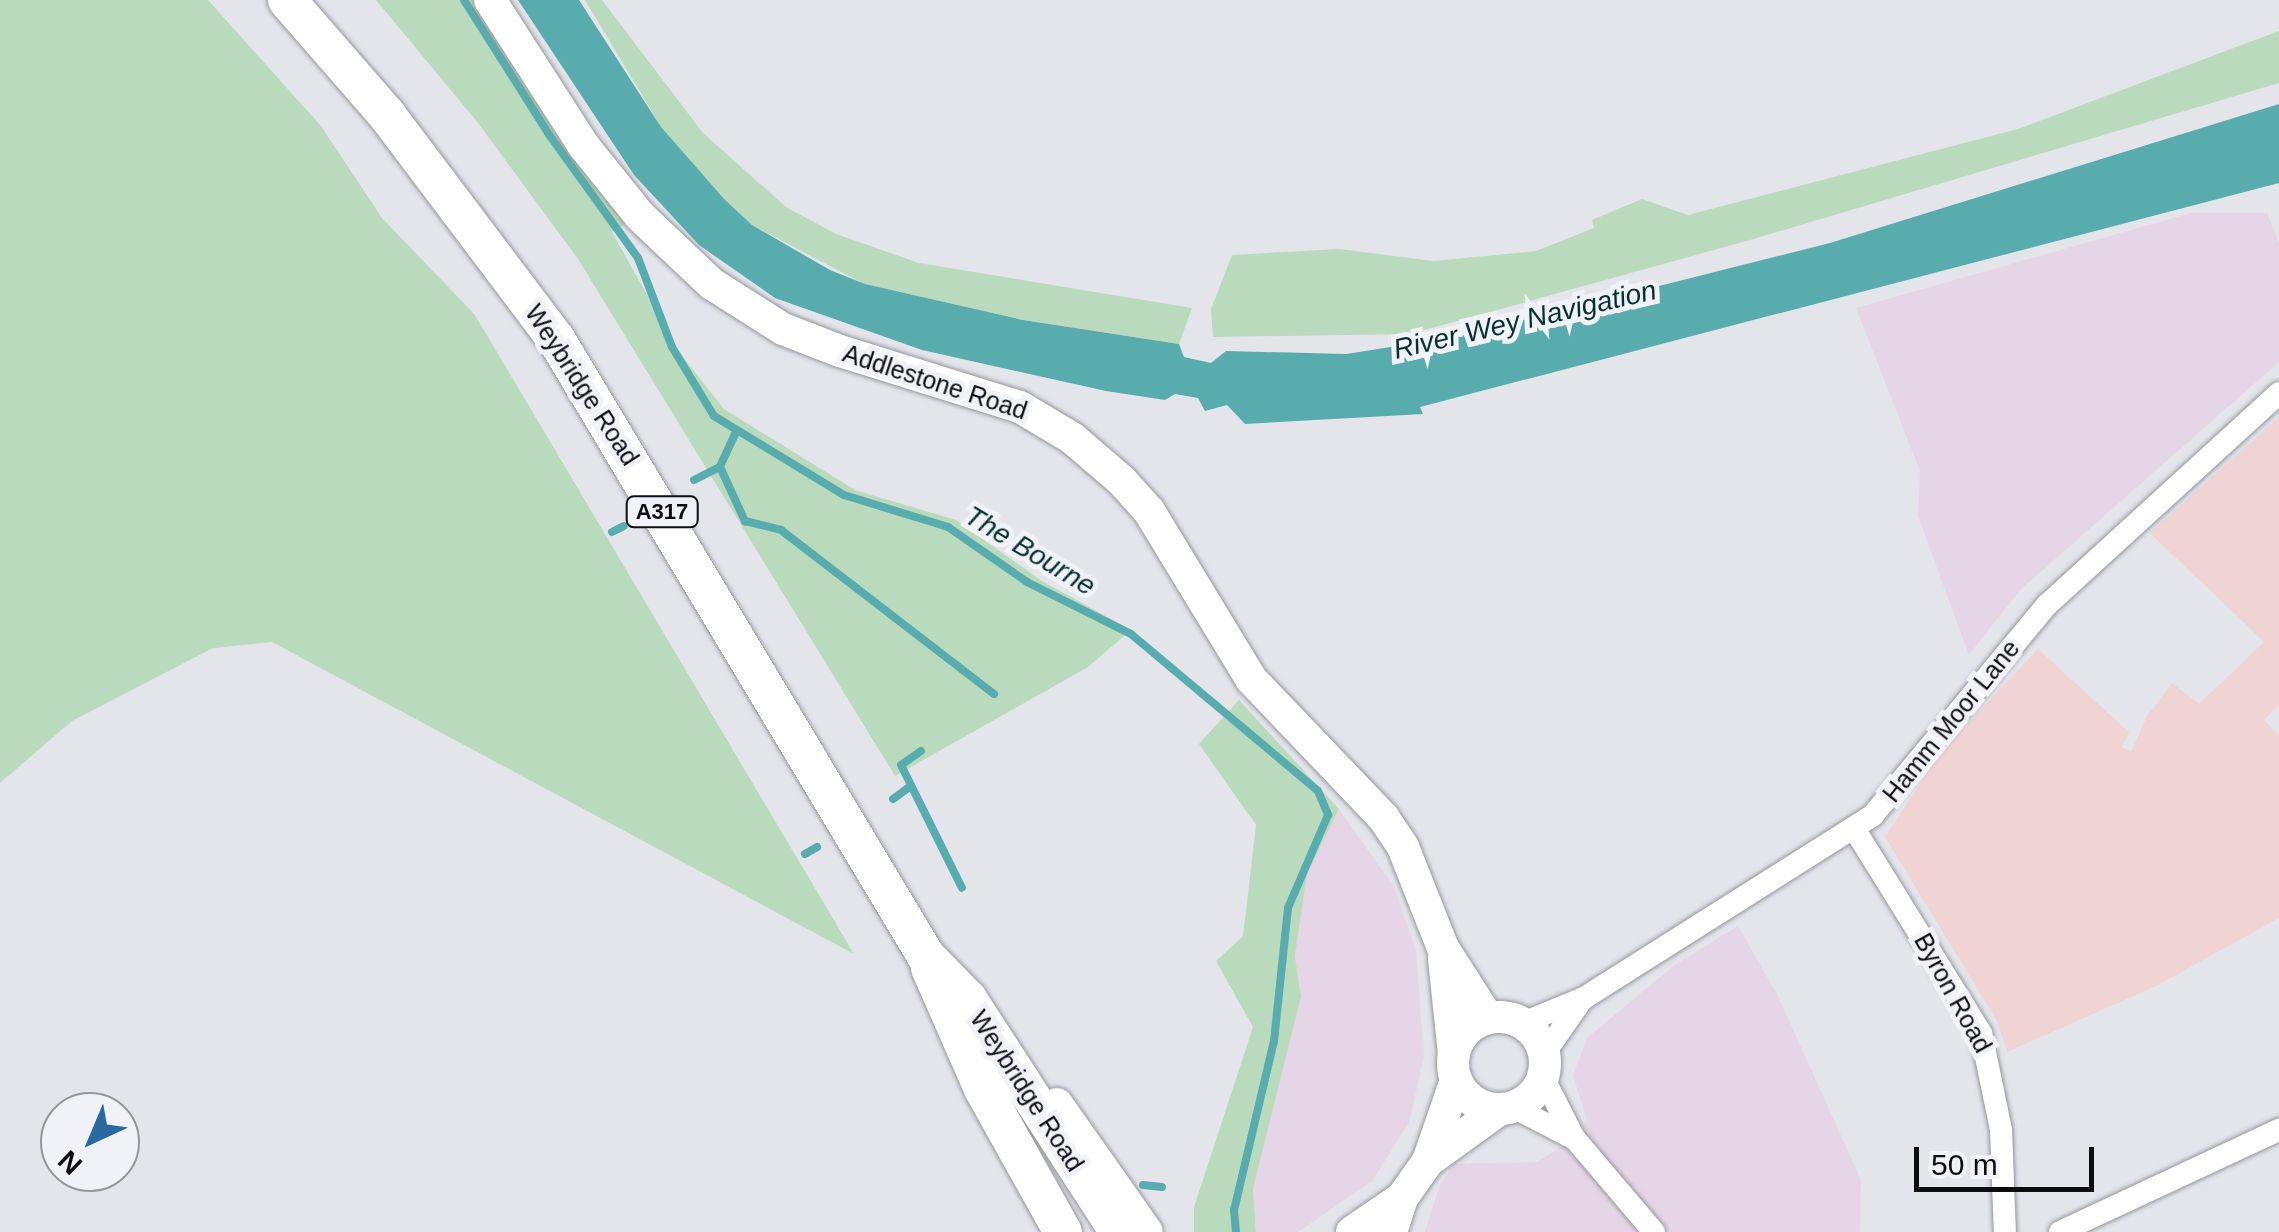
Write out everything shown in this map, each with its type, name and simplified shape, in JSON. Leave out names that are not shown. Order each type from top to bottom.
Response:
[{"type":"main road","name":"Weybridge Road","points":[[287,0],[387,115],[556,339],[926,956],[958,1039],[1063,1232]]},
{"type":"main road","name":"Weybridge Road","points":[[926,956],[968,1000],[1119,1232]]},
{"type":"street","name":"Addlestone Road","points":[[490,0],[583,145],[640,216],[712,284],[812,340],[1020,406],[1072,438],[1121,480],[1148,511],[1250,679],[1393,832],[1443,948],[1488,1018]]},
{"type":"street","name":"Hamm Moor Lane","points":[[1522,1023],[1584,998],[1855,830],[1900,785],[2047,605],[2279,392]]},
{"type":"street","name":"Byron Road","points":[[1855,830],[1980,1033],[2002,1130],[2005,1232]]},
{"type":"street","name":"Addlestone Road","points":[[1391,1232],[1402,1198],[1428,1161],[1455,1067],[1443,948]]},
{"type":"street","name":"Hamm Moor Lane","points":[[1544,1066],[1584,998]]},
{"type":"street","points":[[968,1000],[996,1018],[1146,1232]]},
{"type":"street","points":[[1574,1139],[1506,1108],[1476,1102],[1455,1067],[1466,1030],[1488,1018],[1522,1023],[1574,1139],[1654,1232]]},
{"type":"street","points":[[1506,1108],[1531,1096],[1544,1066]]},
{"type":"street","name":"Addlestone Road","points":[[1428,1161],[1506,1108]]},
{"type":"street","points":[[2060,1232],[2279,1130]]},
{"type":"street","points":[[1352,1232],[1402,1198]]},
{"type":"shaded area","points":[[2191,213],[2267,213],[2279,243],[2279,362],[2020,590],[1969,655],[1918,516],[1920,471],[1856,308]]},
{"type":"shaded area","points":[[2279,417],[2279,705],[2264,720],[2279,736],[2279,918],[2156,986],[2007,1052],[1997,1021],[1885,837],[1941,752],[2038,649],[2129,732],[2122,747],[2131,752],[2147,716],[2172,683],[2199,704],[2264,642],[2150,533]]},
{"type":"shaded area","points":[[1339,809],[1394,887],[1416,950],[1424,1056],[1409,1123],[1372,1181],[1298,1232],[1256,1232],[1253,1189],[1301,997],[1295,956],[1307,874]]},
{"type":"shaded area","points":[[1738,926],[1777,994],[1861,1180],[1860,1232],[1425,1232],[1439,1187],[1454,1164],[1537,1162],[1575,1139],[1587,1121],[1573,1075],[1587,1038],[1673,966]]},
{"type":"green space","points":[[0,0],[208,0],[321,126],[382,218],[475,315],[854,954],[272,642],[213,648],[72,721],[0,783]]},
{"type":"green space","points":[[376,0],[473,0],[626,224],[612,232],[679,352],[724,409],[855,490],[956,520],[1042,581],[1131,630],[1088,667],[895,776],[578,259],[478,123]]},
{"type":"green space","points":[[585,0],[602,0],[703,133],[786,207],[836,234],[919,263],[1192,308],[1179,344],[1023,320],[864,284],[752,225],[704,184],[661,127]]},
{"type":"green space","points":[[2279,31],[2279,83],[1750,240],[1410,334],[1213,337],[1211,309],[1232,255],[1339,249],[1434,261],[1536,251],[1594,228],[1592,220],[1642,199],[1688,215],[2018,129]]},
{"type":"green space","points":[[1239,700],[1339,809],[1307,874],[1295,956],[1301,997],[1253,1189],[1256,1232],[1194,1232],[1194,1207],[1253,1027],[1216,961],[1243,936],[1256,825],[1199,744]]},
{"type":"water","name":"River Wey Navigation","points":[[518,0],[579,0],[661,127],[725,200],[752,225],[830,270],[865,284],[1023,320],[1179,344],[1184,357],[1211,363],[1226,351],[1346,354],[1461,336],[1830,243],[2279,104],[2279,183],[1420,407],[1423,414],[1245,424],[1227,405],[1205,411],[1198,398],[1175,394],[1165,400],[1106,391],[922,350],[775,298],[699,245],[634,175]]},
{"type":"waterway","name":"The Bourne","points":[[464,0],[550,136],[638,258],[672,347],[714,416],[844,495],[948,527],[1027,582],[1131,634],[1318,791],[1328,815],[1288,908],[1274,1041],[1234,1210],[1236,1232]]},
{"type":"waterway","points":[[736,432],[720,467],[745,521],[781,530],[994,694]]},
{"type":"waterway","points":[[694,480],[720,467]]},
{"type":"waterway","points":[[612,532],[624,526]]},
{"type":"waterway","points":[[921,751],[901,765],[962,888]]},
{"type":"waterway","points":[[893,799],[911,786]]},
{"type":"waterway","points":[[805,854],[817,847]]},
{"type":"waterway","points":[[1143,1185],[1162,1187]]}]
